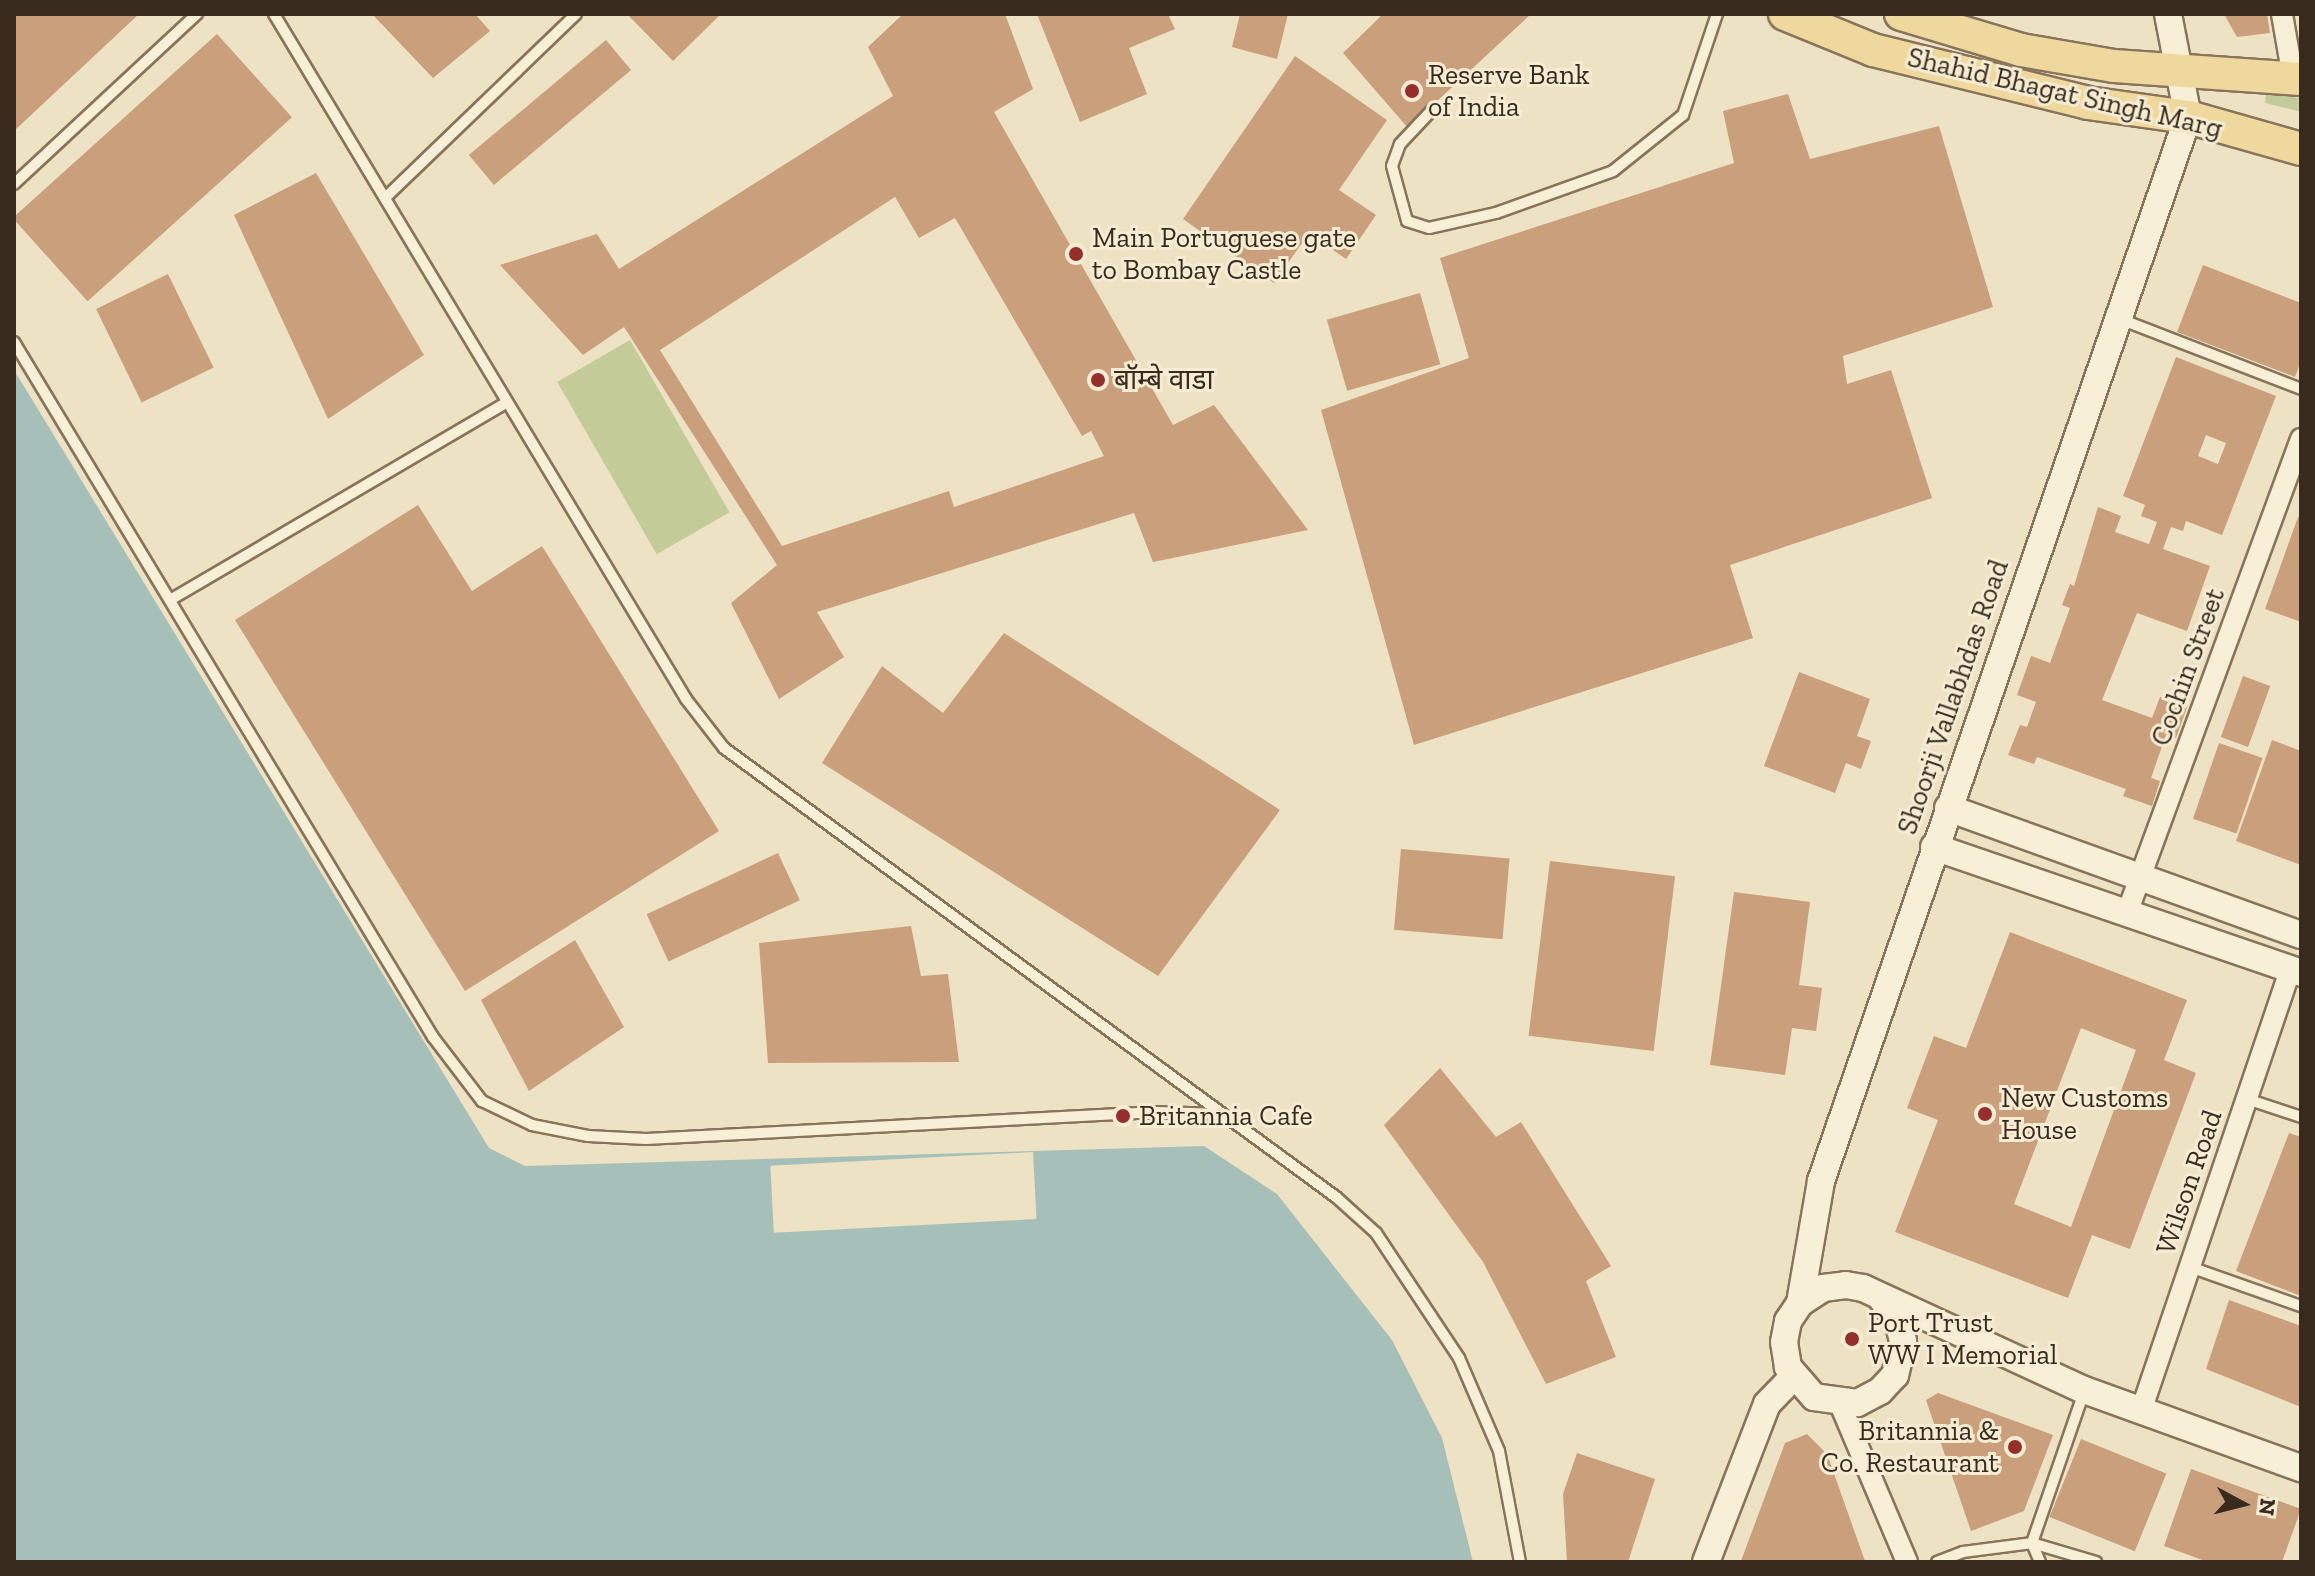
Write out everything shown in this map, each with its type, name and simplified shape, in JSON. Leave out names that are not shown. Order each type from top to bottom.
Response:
[{"type":"main road","name":"Shahid Bhagat Singh Marg","points":[[1785,14],[1873,50],[2088,103],[2188,117],[2301,149]]},
{"type":"main road","name":"Shahid Bhagat Singh Marg","points":[[1901,14],[2021,50],[2184,75],[2297,79]]},
{"type":"street","points":[[2168,14],[2184,75],[2188,117]]},
{"type":"street","points":[[2282,14],[2297,79]]},
{"type":"street","name":"Shoorji Vallabhdas Road","points":[[1800,1303],[1821,1181],[2188,117]]},
{"type":"street","name":"Cochin Street","points":[[2127,913],[2301,439]]},
{"type":"street","points":[[1948,808],[2301,935]]},
{"type":"street","points":[[1934,847],[2296,972]]},
{"type":"street","name":"Wilson Road","points":[[2141,1411],[2247,1099],[2296,972]]},
{"type":"street","points":[[1882,1299],[1898,1321],[1903,1341],[1895,1375],[1880,1391],[1840,1404],[1814,1397],[1794,1376],[1784,1342],[1800,1303],[1823,1288],[1846,1285],[1882,1299],[2084,1390],[2301,1468]]},
{"type":"street","points":[[1712,1560],[1767,1404],[1794,1376]]},
{"type":"street","points":[[1840,1404],[1907,1562]]},
{"type":"lane","points":[[14,184],[197,14]]},
{"type":"lane","points":[[274,14],[686,699],[724,748],[1336,1197],[1376,1233],[1423,1296],[1459,1358],[1499,1451],[1520,1562]]},
{"type":"lane","points":[[385,198],[576,14]]},
{"type":"lane","points":[[1432,110],[1400,144],[1392,166],[1407,221],[1429,228],[1496,213],[1613,171],[1683,115],[1717,14]]},
{"type":"lane","points":[[2118,318],[2301,389]]},
{"type":"lane","points":[[14,342],[433,1037],[482,1101],[532,1125],[588,1136],[646,1139],[1157,1112],[1223,1114]]},
{"type":"lane","points":[[170,600],[507,402]]},
{"type":"lane","points":[[2247,1099],[2301,1117]]},
{"type":"lane","points":[[2190,1267],[2301,1306]]},
{"type":"lane","points":[[2040,1562],[2032,1543],[2084,1390]]},
{"type":"lane","points":[[1937,1562],[1963,1552],[2032,1543],[2096,1562]]},
{"type":"green space","points":[[2266,94],[2301,98],[2301,112],[2265,103]]},
{"type":"green space","points":[[630,340],[730,512],[657,554],[557,382]]},
{"type":"water","points":[[14,370],[489,1148],[525,1166],[1204,1146],[1277,1194],[1392,1340],[1442,1438],[1473,1562],[14,1562]]},
{"type":"pier","points":[[1033,1152],[1037,1219],[774,1233],[770,1166]]},
{"type":"building","points":[[14,14],[139,14],[14,131]]},
{"type":"building","points":[[372,14],[475,14],[490,31],[433,78]]},
{"type":"building","points":[[627,14],[721,14],[673,61]]},
{"type":"building","name":"बॉम्बे वाडा","points":[[903,14],[1005,14],[1033,89],[994,112],[1173,425],[1214,405],[1308,530],[1153,562],[1134,513],[817,612],[844,657],[779,699],[731,603],[777,565],[624,327],[583,355],[500,265],[597,234],[619,269],[893,96],[868,47]],"holes":[[[895,197],[919,238],[955,218],[1082,436],[1091,431],[1104,456],[954,507],[949,491],[782,546],[660,350]]]},
{"type":"building","points":[[1037,14],[1168,14],[1175,29],[1129,48],[1147,94],[1080,122]]},
{"type":"building","points":[[1240,14],[1288,14],[1277,59],[1232,47]]},
{"type":"building","name":"Reserve Bank of India","points":[[1383,14],[1531,14],[1408,128],[1343,53]]},
{"type":"building","points":[[2224,14],[2267,14],[2270,33],[2237,37]]},
{"type":"building","points":[[217,34],[292,117],[88,301],[14,217]]},
{"type":"building","points":[[606,40],[631,70],[494,185],[469,155]]},
{"type":"building","points":[[1295,56],[1387,120],[1339,190],[1376,215],[1346,259],[1309,233],[1274,283],[1183,219]]},
{"type":"building","points":[[1788,94],[1810,159],[1939,126],[1993,307],[1843,356],[1847,384],[1891,370],[1932,498],[1730,565],[1753,638],[1414,745],[1321,410],[1469,358],[1440,258],[1734,163],[1723,111]]},
{"type":"building","points":[[316,173],[424,355],[328,419],[234,215]]},
{"type":"building","points":[[2203,265],[2301,303],[2301,361],[2295,377],[2177,332]]},
{"type":"building","points":[[168,274],[214,367],[142,403],[96,309]]},
{"type":"building","points":[[1420,293],[1440,364],[1347,391],[1327,320]]},
{"type":"building","points":[[2176,357],[2276,396],[2222,535],[2186,521],[2183,531],[2171,527],[2163,549],[2210,566],[2187,631],[2137,613],[2102,700],[2152,718],[2160,697],[2187,707],[2176,738],[2166,735],[2151,778],[2160,781],[2152,806],[2123,796],[2126,789],[2037,757],[2034,764],[2008,755],[2020,725],[2027,727],[2036,702],[2017,695],[2031,656],[2050,663],[2070,608],[2062,605],[2070,584],[2074,586],[2098,507],[2121,516],[2115,532],[2149,544],[2157,522],[2141,516],[2145,505],[2123,496]],"holes":[[[2206,435],[2226,443],[2218,464],[2198,456]]]},
{"type":"building","points":[[418,505],[472,591],[542,546],[719,831],[465,991],[235,620]]},
{"type":"building","points":[[2298,517],[2301,518],[2301,622],[2265,609]]},
{"type":"building","points":[[1004,633],[1280,810],[1158,976],[822,763],[882,666],[943,713]]},
{"type":"building","points":[[1799,672],[1870,699],[1857,736],[1871,741],[1861,769],[1846,763],[1835,793],[1764,766]]},
{"type":"building","points":[[2243,676],[2270,686],[2248,747],[2221,737]]},
{"type":"building","points":[[2272,740],[2301,751],[2301,865],[2236,841]]},
{"type":"building","points":[[2219,743],[2262,758],[2236,834],[2193,819]]},
{"type":"building","points":[[1401,849],[1510,858],[1503,939],[1394,930]]},
{"type":"building","points":[[778,853],[800,900],[669,961],[647,914]]},
{"type":"building","points":[[1550,861],[1675,876],[1654,1051],[1529,1036]]},
{"type":"building","points":[[1734,892],[1810,902],[1799,985],[1822,988],[1816,1031],[1792,1028],[1785,1075],[1710,1065]]},
{"type":"building","points":[[911,926],[921,976],[948,974],[959,1062],[768,1063],[759,943]]},
{"type":"building","name":"New Customs House","points":[[2010,932],[2187,1000],[2164,1060],[2196,1073],[2130,1249],[2092,1235],[2068,1298],[1895,1232],[1938,1120],[1907,1108],[1934,1036],[1966,1048]],"holes":[[[2081,1028],[2136,1050],[2071,1227],[2014,1204]]]},
{"type":"building","points":[[575,940],[624,1027],[529,1091],[481,1000]]},
{"type":"building","points":[[1440,1068],[1496,1137],[1521,1122],[1611,1266],[1586,1281],[1616,1357],[1546,1384],[1483,1262],[1384,1125]]},
{"type":"building","points":[[2289,1133],[2301,1137],[2301,1296],[2236,1271]]},
{"type":"building","points":[[2229,1300],[2301,1326],[2301,1407],[2206,1369]]},
{"type":"building","points":[[1938,1393],[2053,1435],[2024,1511],[1971,1531],[1926,1400]]},
{"type":"building","points":[[1807,1434],[1827,1454],[1865,1561],[1741,1561],[1785,1443]]},
{"type":"building","points":[[2081,1439],[2166,1473],[2135,1551],[2050,1517]]},
{"type":"building","points":[[1577,1453],[1655,1479],[1628,1562],[1567,1562],[1563,1494]]},
{"type":"building","points":[[2191,1469],[2301,1509],[2282,1562],[2208,1562],[2164,1546]]},
{"type":"place","name":"Reserve Bank of India","points":[[1412,91]]},
{"type":"place","name":"Main Portuguese gate to Bombay Castle","points":[[1076,254]]},
{"type":"place","name":"बॉम्बे वाडा","points":[[1098,380]]},
{"type":"place","name":"New Customs House","points":[[1985,1114]]},
{"type":"place","name":"Britannia Cafe","points":[[1123,1116]]},
{"type":"place","name":"Port Trust WW I Memorial","points":[[1852,1339]]},
{"type":"place","name":"Britannia & Co. Restaurant","points":[[2015,1447]]}]
